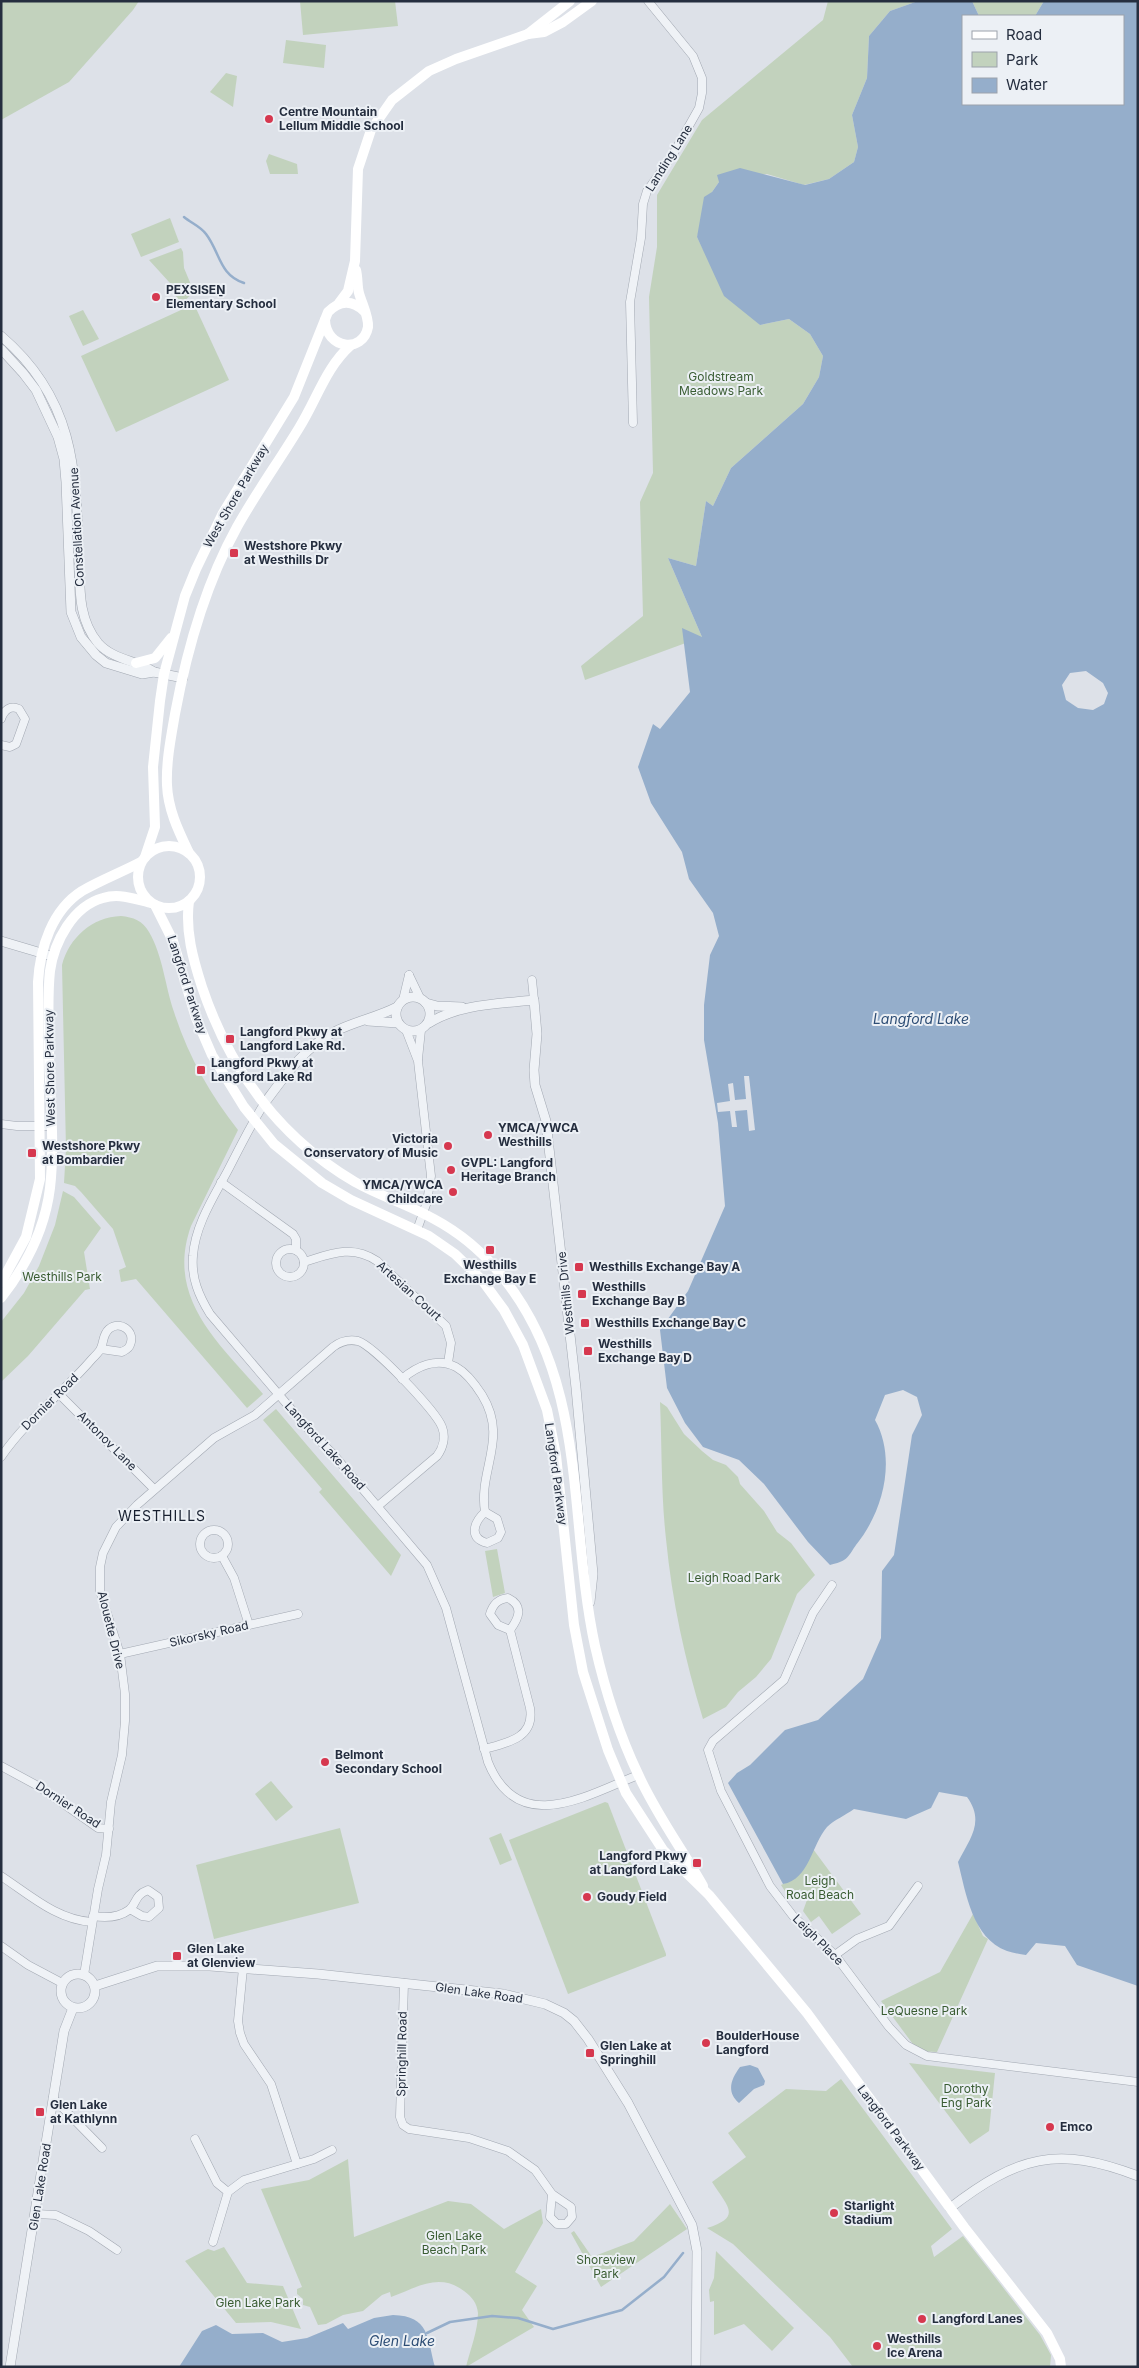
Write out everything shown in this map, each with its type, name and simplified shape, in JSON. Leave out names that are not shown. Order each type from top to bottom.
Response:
[{"type":"main road","points":[[528,34],[570,1]]},
{"type":"main road","points":[[354,261],[359,292],[368,327],[359,341],[351,345],[335,342],[325,328],[325,320],[328,312],[339,303],[348,290],[354,261],[358,169],[371,130],[380,116],[405,88],[429,71],[456,58],[528,34],[544,32],[563,22],[592,1]]},
{"type":"main road","points":[[339,303],[350,302],[364,311]]},
{"type":"main road","name":"West Shore Parkway","points":[[1,1298],[24,1265],[44,1217],[50,1184],[38,982],[41,953],[50,930],[68,902],[143,859],[155,827],[153,767],[159,673],[185,596],[209,539],[294,397],[325,320]]},
{"type":"main road","name":"West Shore Parkway","points":[[189,854],[172,815],[167,785],[171,736],[183,678],[210,585],[236,528],[307,415],[330,368],[351,345]]},
{"type":"main road","points":[[136,663],[155,658],[174,633]]},
{"type":"main road","points":[[162,847],[180,848],[189,854],[199,869],[200,879],[195,894],[189,901],[172,908],[153,904],[140,889],[138,871],[143,859],[162,847]]},
{"type":"main road","name":"West Shore Parkway","points":[[1,1282],[20,1252],[32,1216],[40,1177],[46,1126],[49,991],[53,956],[68,925],[77,913],[90,903],[104,898],[120,896],[153,904]]},
{"type":"main road","name":"Langford Parkway","points":[[189,901],[189,940],[211,1012],[234,1062],[264,1104],[298,1141],[329,1165],[356,1183],[423,1214],[466,1240],[486,1258],[520,1302],[540,1337],[554,1371],[571,1440],[589,1608],[604,1682],[638,1775],[664,1823],[709,1895]]},
{"type":"main road","name":"Langford Parkway","points":[[153,904],[173,941],[203,1037],[219,1067],[254,1120],[274,1144],[322,1183],[351,1200],[417,1230],[456,1254],[482,1280],[504,1310],[523,1345],[538,1381],[547,1410],[556,1455],[571,1606],[583,1672],[596,1716],[621,1782],[639,1816],[663,1850],[709,1895],[807,2013],[950,2208],[1047,2333],[1060,2359],[1061,2367]]},
{"type":"street","name":"Landing Lane","points":[[633,423],[630,302],[641,238],[643,204],[647,191],[672,156],[699,108],[702,93],[702,78],[693,56],[648,1]]},
{"type":"street","name":"Constellation Avenue","points":[[1,336],[37,375],[51,396],[68,437],[77,486],[80,597],[83,616],[89,630],[98,643],[111,654],[159,673],[183,678]]},
{"type":"street","name":"Constellation Avenue","points":[[1,349],[36,390],[49,413],[64,458],[71,612],[78,631],[88,647],[106,663],[142,674],[159,673]]},
{"type":"street","points":[[1,719],[5,711],[12,707],[22,711],[25,719],[16,744],[10,747],[3,746],[1,756]]},
{"type":"street","points":[[1,941],[53,956]]},
{"type":"street","points":[[418,1061],[406,1030],[398,1023],[396,1015],[409,975],[430,1012],[429,1022]]},
{"type":"street","name":"Westhills Drive","points":[[532,980],[537,1034],[535,1084],[546,1122],[558,1220],[593,1574],[589,1608]]},
{"type":"street","points":[[400,1004],[411,997],[437,1006],[467,1008],[534,1000]]},
{"type":"street","name":"Langford Lake Road","points":[[400,1004],[366,1021],[336,1031],[305,1054],[264,1104],[221,1182],[196,1237],[192,1258],[196,1285],[210,1314],[278,1394],[378,1506],[427,1565],[440,1592],[488,1762],[498,1782],[515,1797],[534,1805],[561,1805],[638,1775]]},
{"type":"street","points":[[417,1230],[428,1198],[431,1176],[418,1061],[421,1030],[429,1022],[437,1018],[467,1008]]},
{"type":"street","name":"Langford Lake Road","points":[[366,1021],[398,1023]]},
{"type":"street","points":[[406,1030],[421,1030]]},
{"type":"street","points":[[2,1126],[46,1126]]},
{"type":"street","points":[[221,1182],[293,1234],[296,1239],[296,1250],[302,1256],[304,1262]]},
{"type":"street","name":"Artesian Court","points":[[296,1250],[290,1248],[280,1253],[276,1258],[277,1269],[280,1274],[291,1277],[301,1272],[304,1262],[343,1250],[357,1252],[377,1261],[446,1326],[451,1343],[448,1363]]},
{"type":"street","name":"Alouette Drive","points":[[84,1974],[106,1855],[111,1802],[122,1756],[125,1721],[125,1694],[120,1654],[100,1591],[100,1567],[109,1539],[116,1527],[154,1489],[214,1438],[248,1420],[332,1347],[347,1340],[357,1341],[366,1345],[402,1378]]},
{"type":"street","name":"Dornier Road","points":[[1,1457],[30,1420],[59,1394],[101,1349]]},
{"type":"street","points":[[378,1506],[437,1456],[444,1443],[444,1432],[439,1421],[402,1378],[426,1364],[448,1363],[465,1373],[475,1385],[484,1398],[492,1420],[494,1440],[484,1484],[485,1512]]},
{"type":"street","name":"Antonov Lane","points":[[59,1394],[154,1489]]},
{"type":"street","points":[[222,1556],[234,1578],[249,1625]]},
{"type":"street","name":"Leigh Place","points":[[832,1585],[813,1613],[784,1680],[713,1741],[708,1750],[721,1791],[770,1886],[793,1916],[835,1955],[889,2026],[906,2045],[920,2054],[1138,2082]]},
{"type":"street","name":"Sikorsky Road","points":[[120,1654],[298,1614]]},
{"type":"street","points":[[484,1748],[519,1738],[527,1729],[531,1719],[530,1708],[510,1630]]},
{"type":"street","name":"Dornier Road","points":[[1,1766],[38,1786],[98,1828],[108,1829]]},
{"type":"street","points":[[1,1876],[60,1916],[79,1922],[112,1917],[130,1909]]},
{"type":"street","points":[[835,1955],[857,1939],[889,1926],[918,1886]]},
{"type":"street","points":[[1,1946],[28,1965],[62,1983]]},
{"type":"street","name":"Glen Lake Road","points":[[95,1986],[157,1966],[243,1968],[404,1983],[523,1998],[545,2004],[564,2013],[574,2021],[607,2068],[628,2104],[695,2233],[697,2251],[696,2367]]},
{"type":"street","points":[[243,1968],[238,2021],[240,2033],[244,2044],[271,2084],[297,2164]]},
{"type":"street","points":[[72,1974],[84,1974],[90,1978],[95,1986],[95,1995],[89,2004],[80,2009],[73,2008],[62,2000],[60,1992],[62,1983],[72,1974]]},
{"type":"street","name":"Springhill Road","points":[[404,1983],[400,2117],[402,2125],[409,2128],[469,2138],[508,2151],[535,2170],[552,2194]]},
{"type":"street","name":"Glen Lake Road","points":[[10,2367],[64,2031],[73,2008]]},
{"type":"street","points":[[53,2098],[102,2148]]},
{"type":"street","points":[[195,2139],[217,2183],[228,2192]]},
{"type":"street","points":[[213,2242],[228,2192],[244,2180],[297,2164],[332,2150]]},
{"type":"street","points":[[950,2208],[993,2178],[1039,2160],[1077,2158],[1095,2161],[1138,2176]]},
{"type":"street","points":[[36,2214],[56,2215],[89,2232],[117,2250]]},
{"type":"green space","points":[[1,1],[139,1],[69,82],[1,120]]},
{"type":"green space","points":[[300,1],[395,1],[398,26],[303,35]]},
{"type":"green space","name":"Goldstream Meadows Park","points":[[828,1],[918,1],[890,11],[869,36],[867,78],[852,115],[858,147],[854,162],[829,179],[804,185],[767,174],[719,182],[712,192],[697,237],[709,261],[760,325],[789,319],[810,334],[823,356],[819,377],[803,404],[731,468],[713,506],[706,501],[696,566],[668,558],[702,637],[585,680],[581,666],[643,616],[640,502],[653,473],[649,297],[657,247],[657,195],[702,120],[823,20]]},
{"type":"green space","points":[[972,1],[1044,1],[1036,15],[979,15]]},
{"type":"green space","points":[[286,40],[326,45],[324,68],[283,63]]},
{"type":"green space","points":[[226,73],[237,76],[233,107],[210,92]]},
{"type":"green space","points":[[269,154],[297,164],[298,174],[270,174],[266,161]]},
{"type":"green space","points":[[170,218],[179,242],[141,257],[131,234]]},
{"type":"green space","points":[[181,248],[184,268],[194,292],[182,303],[167,286],[170,283],[149,260]]},
{"type":"green space","points":[[194,304],[229,380],[116,432],[81,356]]},
{"type":"green space","points":[[83,310],[99,339],[83,346],[69,316]]},
{"type":"green space","points":[[121,916],[130,917],[144,925],[154,941],[171,1002],[186,1044],[218,1103],[238,1130],[191,1226],[185,1252],[185,1276],[191,1298],[201,1319],[214,1338],[263,1394],[247,1408],[136,1279],[121,1282],[119,1270],[126,1267],[113,1229],[75,1186],[64,1183],[66,1149],[62,965],[70,946],[83,931],[101,920]]},
{"type":"green space","name":"Westhills Park","points":[[63,1191],[74,1197],[101,1228],[84,1252],[90,1289],[85,1290],[28,1356],[1,1382],[1,1322],[24,1293],[39,1266],[55,1225]]},
{"type":"green space","name":"Leigh Road Park","points":[[660,1402],[667,1407],[684,1434],[713,1460],[726,1465],[738,1477],[740,1484],[764,1511],[777,1532],[791,1543],[815,1575],[797,1594],[771,1659],[756,1677],[738,1692],[726,1707],[703,1719],[690,1675],[672,1585],[664,1522]]},
{"type":"green space","points":[[276,1409],[401,1555],[391,1576],[319,1492],[322,1489],[263,1420]]},
{"type":"green space","points":[[497,1549],[505,1593],[493,1597],[485,1551]]},
{"type":"green space","points":[[271,1781],[293,1807],[276,1821],[255,1794]]},
{"type":"green space","name":"Goudy Field","points":[[605,1802],[608,1803],[666,1956],[568,1994],[509,1840]]},
{"type":"green space","points":[[340,1828],[359,1903],[214,1939],[196,1865]]},
{"type":"green space","points":[[501,1833],[512,1860],[500,1865],[489,1838]]},
{"type":"green space","name":"Leigh Road Beach","points":[[813,1849],[861,1914],[832,1934],[819,1916],[811,1922],[803,1911],[807,1900],[800,1889],[790,1899],[781,1885],[792,1879],[800,1870]]},
{"type":"green space","name":"LeQuesne Park","points":[[973,1914],[983,1936],[988,1939],[937,2052],[918,2051],[881,2001],[940,1972]]},
{"type":"green space","name":"Dorothy Eng Park","points":[[909,2063],[995,2073],[989,2131],[970,2144]]},
{"type":"green space","name":"Starlight Stadium","points":[[841,2079],[952,2229],[931,2246],[934,2257],[963,2236],[1040,2335],[1051,2355],[1050,2367],[853,2367],[830,2337],[733,2244],[707,2228],[725,2220],[729,2210],[712,2182],[746,2157],[728,2133],[786,2089],[826,2091]]},
{"type":"green space","name":"Glen Lake Beach Park","points":[[348,2159],[354,2237],[448,2201],[471,2204],[504,2229],[541,2209],[543,2223],[515,2272],[537,2286],[522,2310],[534,2327],[466,2367],[477,2327],[477,2306],[472,2298],[455,2285],[437,2282],[418,2286],[391,2297],[390,2292],[382,2295],[363,2311],[343,2315],[326,2324],[318,2325],[310,2307],[303,2305],[303,2299],[297,2294],[297,2289],[302,2287],[261,2189],[309,2180]]},
{"type":"green space","name":"Shoreview Park","points":[[670,2204],[687,2229],[601,2287],[571,2233],[574,2231],[592,2257],[634,2241]]},
{"type":"green space","name":"Glen Lake Park","points":[[224,2247],[247,2283],[283,2286],[301,2329],[271,2322],[236,2323],[185,2261],[208,2249],[214,2251]]},
{"type":"green space","points":[[716,2251],[794,2328],[772,2351],[744,2324],[714,2335],[714,2301],[710,2302],[709,2290],[714,2278]]},
{"type":"water","name":"Langford Lake","points":[[918,1],[972,1],[979,15],[962,15],[962,105],[1124,105],[1124,15],[1036,15],[1044,1],[1138,1],[1138,1986],[1077,1965],[1065,1946],[1036,1943],[1026,1955],[1007,1951],[995,1945],[986,1936],[972,1913],[958,1862],[974,1830],[975,1814],[967,1797],[939,1792],[931,1808],[906,1819],[854,1809],[827,1827],[799,1876],[783,1884],[728,1783],[737,1773],[750,1765],[785,1730],[818,1720],[863,1679],[881,1638],[882,1571],[894,1555],[912,1435],[922,1415],[917,1397],[903,1390],[885,1395],[875,1420],[882,1435],[885,1451],[886,1468],[880,1501],[865,1532],[846,1559],[830,1565],[808,1542],[764,1484],[739,1460],[703,1447],[685,1423],[667,1388],[660,1330],[688,1291],[725,1206],[718,1123],[704,1040],[704,1005],[710,955],[719,936],[713,913],[689,879],[682,852],[651,803],[638,767],[653,724],[660,729],[690,692],[682,628],[702,637],[668,558],[696,566],[706,501],[713,506],[731,468],[803,404],[819,377],[823,356],[810,334],[789,319],[760,325],[724,296],[697,237],[704,197],[712,192],[719,182],[717,175],[740,168],[805,185],[829,179],[854,162],[858,147],[852,115],[867,78],[869,36],[890,11]],"holes":[[[1086,671],[1103,683],[1108,693],[1104,704],[1093,710],[1078,708],[1066,700],[1062,685],[1070,673]]]},
{"type":"water","points":[[750,2065],[758,2068],[765,2081],[764,2085],[754,2089],[739,2103],[732,2094],[732,2081],[740,2067]]},
{"type":"water","name":"Glen Lake","points":[[393,2315],[414,2319],[425,2330],[435,2367],[179,2367],[202,2331],[216,2325],[232,2334],[263,2333],[282,2342],[307,2338],[343,2323],[348,2329],[374,2318]]},
{"type":"pier","points":[[744,1076],[749,1076],[755,1130],[749,1131],[747,1110],[735,1111],[737,1127],[732,1127],[730,1111],[718,1112],[717,1103],[730,1101],[728,1084],[733,1083],[735,1100],[746,1099]]},
{"type":"waterway","points":[[184,217],[206,234],[229,274],[244,283]]},
{"type":"waterway","points":[[427,2333],[450,2322],[492,2316],[518,2318],[553,2329],[622,2310],[664,2277],[683,2253]]},
{"type":"place","name":"Centre Mountain Lellum Middle School","points":[[269,119]]},
{"type":"place","name":"PEXSISEṈ Elementary School","points":[[156,297]]},
{"type":"place","name":"Westshore Pkwy at Westhills Dr","points":[[234,553]]},
{"type":"place","name":"Langford Pkwy at Langford Lake Rd.","points":[[230,1039]]},
{"type":"place","name":"Langford Pkwy at Langford Lake Rd","points":[[201,1070]]},
{"type":"place","name":"YMCA/YWCA Westhills","points":[[488,1135]]},
{"type":"place","name":"Victoria Conservatory of Music","points":[[448,1146]]},
{"type":"place","name":"Westshore Pkwy at Bombardier","points":[[32,1153]]},
{"type":"place","name":"GVPL: Langford Heritage Branch","points":[[451,1170]]},
{"type":"place","name":"YMCA/YWCA Childcare","points":[[453,1192]]},
{"type":"place","name":"Westhills Exchange Bay E","points":[[490,1250]]},
{"type":"place","name":"Westhills Exchange Bay A","points":[[579,1267]]},
{"type":"place","name":"Westhills Exchange Bay B","points":[[582,1294]]},
{"type":"place","name":"Westhills Exchange Bay C","points":[[585,1323]]},
{"type":"place","name":"Westhills Exchange Bay D","points":[[588,1351]]},
{"type":"place","name":"Belmont Secondary School","points":[[325,1762]]},
{"type":"place","name":"Langford Pkwy at Langford Lake","points":[[697,1863]]},
{"type":"place","name":"Goudy Field","points":[[587,1897]]},
{"type":"place","name":"Glen Lake at Glenview","points":[[177,1956]]},
{"type":"place","name":"BoulderHouse Langford","points":[[706,2043]]},
{"type":"place","name":"Glen Lake at Springhill","points":[[590,2053]]},
{"type":"place","name":"Glen Lake at Kathlynn","points":[[40,2112]]},
{"type":"place","name":"Emco","points":[[1050,2127]]},
{"type":"place","name":"Starlight Stadium","points":[[834,2213]]},
{"type":"place","name":"Langford Lanes","points":[[922,2319]]},
{"type":"place","name":"Westhills Ice Arena","points":[[877,2346]]},
{"type":"district","name":"WESTHILLS","points":[[162,1516]]}]
